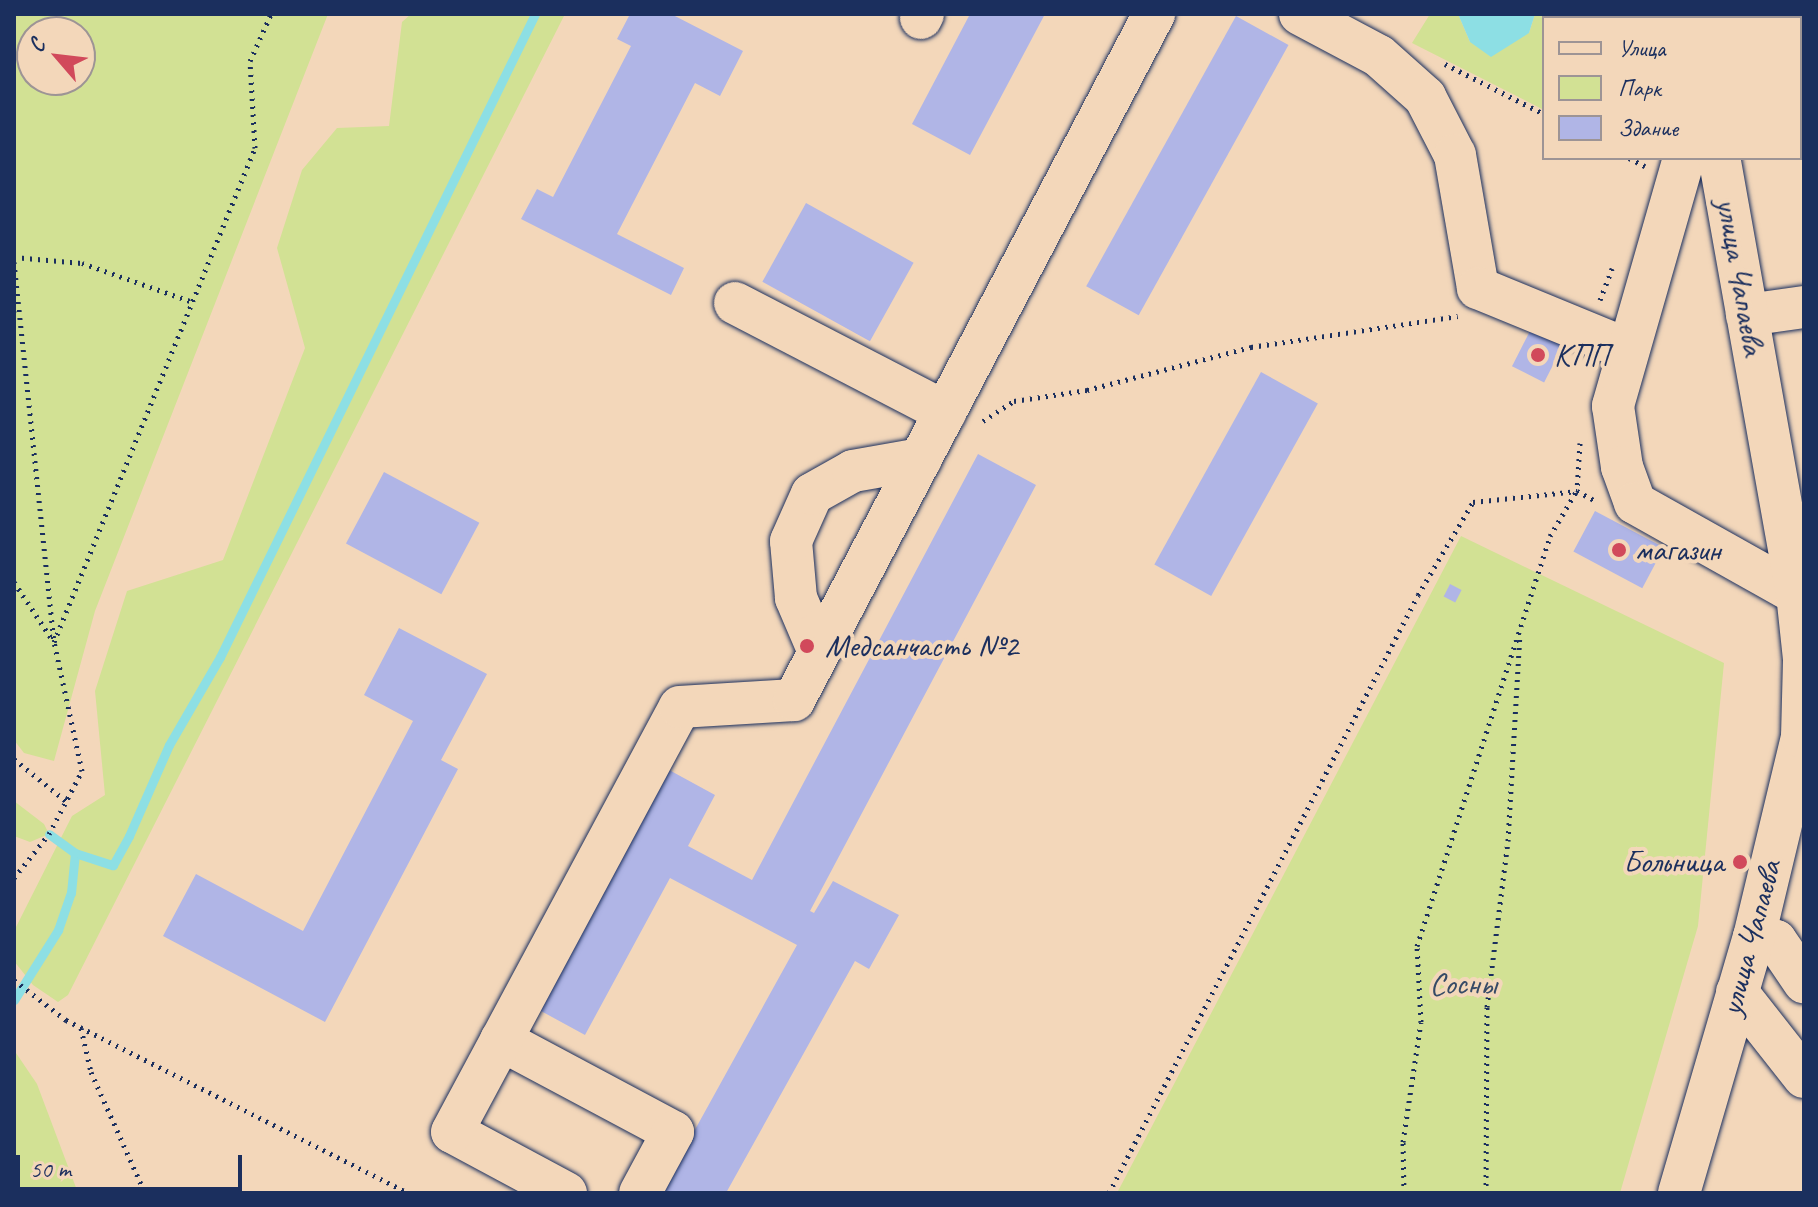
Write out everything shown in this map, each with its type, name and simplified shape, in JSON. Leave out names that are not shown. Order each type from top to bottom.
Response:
[{"type":"street","points":[[566,1193],[452,1132],[680,707],[794,700],[921,459],[959,419],[1154,14]]},
{"type":"street","points":[[1300,14],[1379,56],[1425,97],[1455,155],[1478,288],[1627,349]]},
{"type":"street","points":[[1683,160],[1613,406],[1622,467],[1635,503],[1797,594]]},
{"type":"street","name":"улица Чапаева","points":[[1679,1193],[1754,937],[1803,738],[1804,659],[1789,465],[1747,315],[1719,160]]},
{"type":"street","points":[[735,303],[959,419]]},
{"type":"street","points":[[1747,315],[1804,307]]},
{"type":"street","points":[[819,652],[796,598],[791,541],[812,494],[853,471],[921,459]]},
{"type":"street","points":[[1754,937],[1776,941],[1804,982]]},
{"type":"street","points":[[1737,992],[1804,1077]]},
{"type":"street","points":[[501,1040],[673,1132],[640,1193]]},
{"type":"path","points":[[54,642],[255,148],[250,61],[271,14]]},
{"type":"path","points":[[14,878],[48,834],[82,771],[54,642],[14,260],[82,263],[193,302]]},
{"type":"path","points":[[959,419],[1014,401],[1087,390],[1251,347],[1464,315],[1478,288]]},
{"type":"path","points":[[1109,1193],[1418,595],[1473,502],[1577,491],[1550,536],[1417,946],[1421,1022],[1403,1142],[1404,1193]]},
{"type":"path","points":[[14,582],[54,642]]},
{"type":"path","points":[[1486,1193],[1487,1007],[1508,841],[1521,626]]},
{"type":"path","points":[[14,759],[66,801]]},
{"type":"path","points":[[14,980],[17,987],[81,1028],[409,1193]]},
{"type":"path","points":[[81,1028],[91,1072],[145,1193]]},
{"type":"green space","points":[[14,14],[328,14],[95,611],[54,761],[24,753],[14,740]]},
{"type":"green space","points":[[411,14],[565,14],[68,995],[58,1002],[33,985],[14,961],[14,931],[72,816],[105,795],[95,691],[127,591],[223,560],[305,348],[277,248],[302,170],[337,128],[389,126],[402,22]]},
{"type":"green space","points":[[1430,14],[1458,14],[1470,42],[1529,33],[1535,14],[1596,16],[1542,16],[1542,109],[1412,43]]},
{"type":"green space","name":"Сосны","points":[[1461,536],[1724,663],[1698,926],[1620,1193],[1117,1193]]},
{"type":"green space","points":[[14,801],[44,824],[49,834],[30,842],[14,836]]},
{"type":"green space","points":[[14,1050],[37,1084],[78,1193],[14,1193]]},
{"type":"water","points":[[1458,14],[1535,14],[1529,33],[1491,57],[1470,42]]},
{"type":"building","points":[[630,14],[671,14],[743,51],[720,96],[695,83],[617,234],[684,268],[671,295],[521,219],[537,189],[553,197],[631,46],[617,39]]},
{"type":"building","points":[[970,14],[1045,14],[970,155],[912,124]]},
{"type":"building","points":[[1236,16],[1288,45],[1139,315],[1086,286]]},
{"type":"building","points":[[806,203],[914,263],[870,341],[762,282]]},
{"type":"building","name":"КПП","points":[[1532,327],[1564,343],[1544,383],[1512,366]]},
{"type":"building","points":[[1261,372],[1318,404],[1211,596],[1154,564]]},
{"type":"building","points":[[978,454],[1036,485],[810,911],[814,913],[833,881],[899,915],[869,969],[855,961],[726,1193],[660,1193],[797,945],[670,878],[585,1035],[530,1005],[660,765],[715,795],[688,846],[752,880]]},
{"type":"building","points":[[384,472],[479,523],[441,594],[346,544]]},
{"type":"building","name":"магазин","points":[[1595,511],[1664,548],[1642,588],[1573,552]]},
{"type":"building","points":[[1450,584],[1462,590],[1455,602],[1444,596]]},
{"type":"building","points":[[399,628],[487,674],[441,760],[458,769],[325,1022],[163,936],[196,874],[303,931],[413,721],[364,695]]},
{"type":"waterway","points":[[75,853],[113,865],[129,836],[169,745],[220,657],[535,14]]},
{"type":"waterway","points":[[14,1000],[58,930],[71,893],[75,853],[49,834]]},
{"type":"place","name":"КПП","points":[[1538,355]]},
{"type":"place","name":"магазин","points":[[1619,550]]},
{"type":"place","name":"Медсанчасть №2","points":[[807,646]]},
{"type":"place","name":"Больница","points":[[1740,862]]}]
